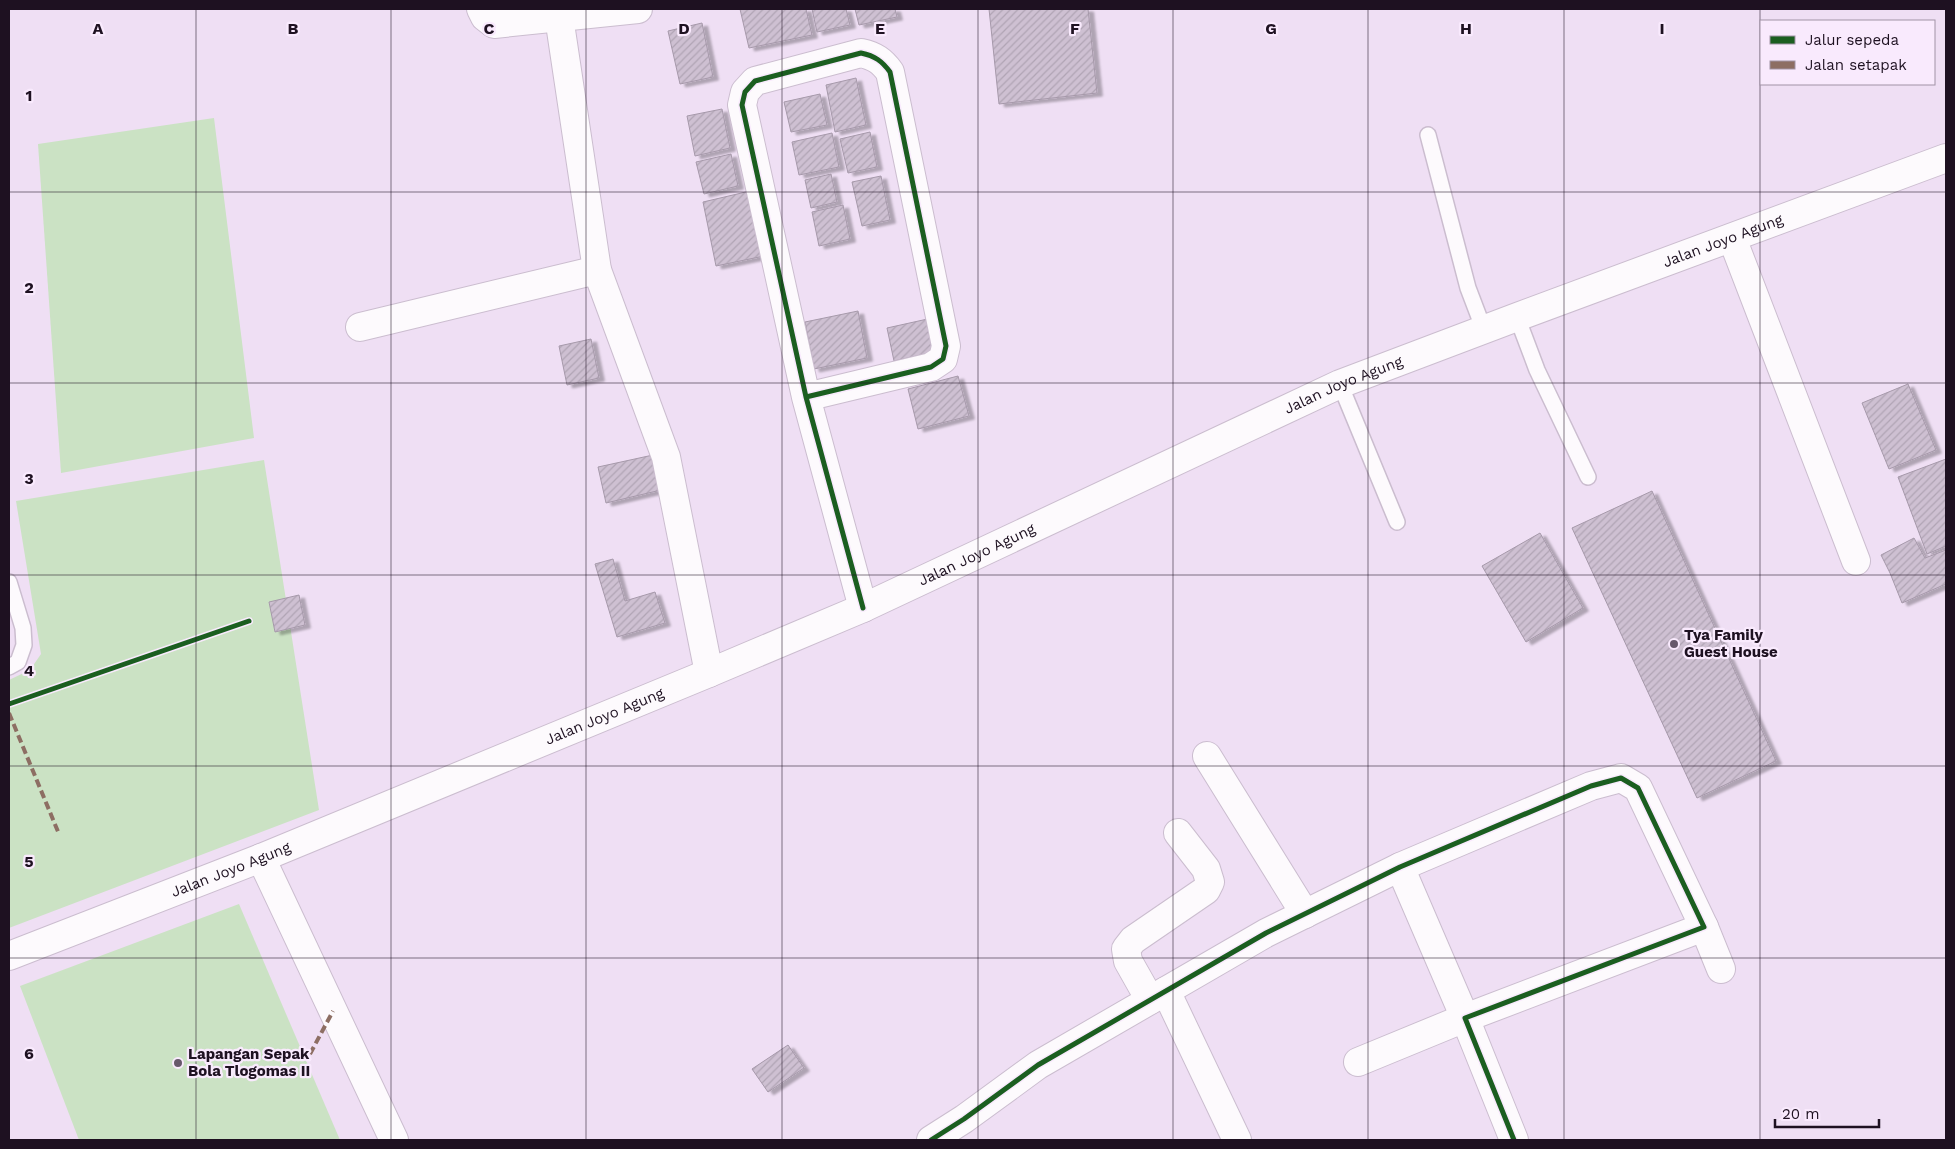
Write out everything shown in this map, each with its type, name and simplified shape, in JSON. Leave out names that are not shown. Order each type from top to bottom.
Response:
[{"type":"street","points":[[482,9],[485,17],[494,24],[638,9]]},
{"type":"street","points":[[559,17],[597,270],[666,457],[709,673]]},
{"type":"street","points":[[806,397],[931,367],[943,359],[946,346],[890,72],[884,63],[874,56],[861,53],[756,81],[745,92],[742,105],[806,397],[863,608]]},
{"type":"street","name":"Jalan Joyo Agung","points":[[9,956],[261,858],[863,608],[1340,384],[1517,316],[1946,158]]},
{"type":"street","points":[[1732,238],[1856,561]]},
{"type":"street","points":[[360,327],[597,270]]},
{"type":"street","points":[[1207,756],[1305,914]]},
{"type":"street","points":[[944,1137],[1038,1065],[1266,933],[1400,867],[1591,786],[1621,778],[1638,788],[1704,927],[1721,969]]},
{"type":"street","points":[[1178,833],[1206,869],[1210,882],[1206,890],[1133,940],[1126,949],[1128,960],[1158,995],[1238,1140]]},
{"type":"street","points":[[261,858],[394,1140]]},
{"type":"street","points":[[1400,867],[1465,1018],[1514,1140]]},
{"type":"street","points":[[1358,1062],[1465,1018],[1704,927]]},
{"type":"lane","points":[[1428,135],[1468,288],[1484,330]]},
{"type":"lane","points":[[1517,316],[1537,370],[1588,477]]},
{"type":"lane","points":[[1340,384],[1397,522]]},
{"type":"lane","points":[[9,582],[22,628],[24,645],[18,662],[9,666]]},
{"type":"green space","points":[[214,118],[254,438],[61,473],[38,144]]},
{"type":"green space","points":[[264,460],[319,810],[9,928],[9,680],[30,670],[41,654],[16,501]]},
{"type":"green space","name":"Lapangan Sepak Bola Tlogomas II","points":[[239,904],[340,1140],[79,1140],[20,986]]},
{"type":"building","points":[[740,9],[806,9],[812,35],[749,48]]},
{"type":"building","points":[[812,9],[846,9],[850,25],[817,32]]},
{"type":"building","points":[[855,9],[895,9],[897,17],[859,25]]},
{"type":"building","points":[[989,9],[1088,9],[1097,93],[999,104]]},
{"type":"building","points":[[702,23],[713,77],[680,84],[668,31]]},
{"type":"building","points":[[856,78],[866,125],[835,132],[826,85]]},
{"type":"building","points":[[820,94],[827,125],[791,132],[784,102]]},
{"type":"building","points":[[722,109],[730,148],[695,156],[687,116]]},
{"type":"building","points":[[870,132],[877,167],[848,173],[840,139]]},
{"type":"building","points":[[832,133],[839,167],[799,175],[792,142]]},
{"type":"building","points":[[731,154],[738,186],[704,194],[696,162]]},
{"type":"building","points":[[831,174],[837,202],[811,208],[805,180]]},
{"type":"building","points":[[881,176],[890,220],[862,226],[852,182]]},
{"type":"building","points":[[750,191],[764,256],[716,266],[703,202]]},
{"type":"building","points":[[843,205],[850,239],[819,246],[812,212]]},
{"type":"building","points":[[858,311],[867,358],[814,369],[805,322]]},
{"type":"building","points":[[932,318],[939,351],[894,361],[887,328]]},
{"type":"building","points":[[591,339],[599,378],[567,385],[559,346]]},
{"type":"building","points":[[958,376],[969,416],[918,429],[908,389]]},
{"type":"building","points":[[1908,384],[1936,450],[1889,469],[1862,403]]},
{"type":"building","points":[[653,455],[661,490],[606,503],[598,467]]},
{"type":"building","points":[[1946,459],[1946,546],[1927,554],[1898,477]]},
{"type":"building","name":"Tya Family Guest House","points":[[1652,491],[1776,761],[1697,798],[1572,528]]},
{"type":"building","points":[[1540,533],[1583,608],[1526,642],[1482,566]]},
{"type":"building","points":[[1914,538],[1925,558],[1946,550],[1946,584],[1902,603],[1881,555]]},
{"type":"building","points":[[613,559],[625,601],[655,592],[665,623],[617,637],[595,564]]},
{"type":"building","points":[[299,595],[305,625],[275,632],[269,602]]},
{"type":"building","points":[[788,1045],[804,1068],[768,1092],[752,1069]]},
{"type":"marked path","points":[[9,713],[59,834]]},
{"type":"marked path","points":[[310,1054],[333,1011]]},
{"type":"cycle path","points":[[806,397],[931,367],[943,359],[946,346],[890,72],[878,59],[861,53],[755,81],[745,92],[742,105],[806,397],[863,608]]},
{"type":"cycle path","points":[[9,704],[249,621]]},
{"type":"cycle path","points":[[931,1140],[964,1119],[1038,1065],[1266,933],[1400,867],[1591,786],[1621,778],[1638,788],[1704,927],[1465,1018],[1514,1140]]},
{"type":"place","name":"Tya Family Guest House","points":[[1674,644]]},
{"type":"place","name":"Lapangan Sepak Bola Tlogomas II","points":[[178,1063]]}]
